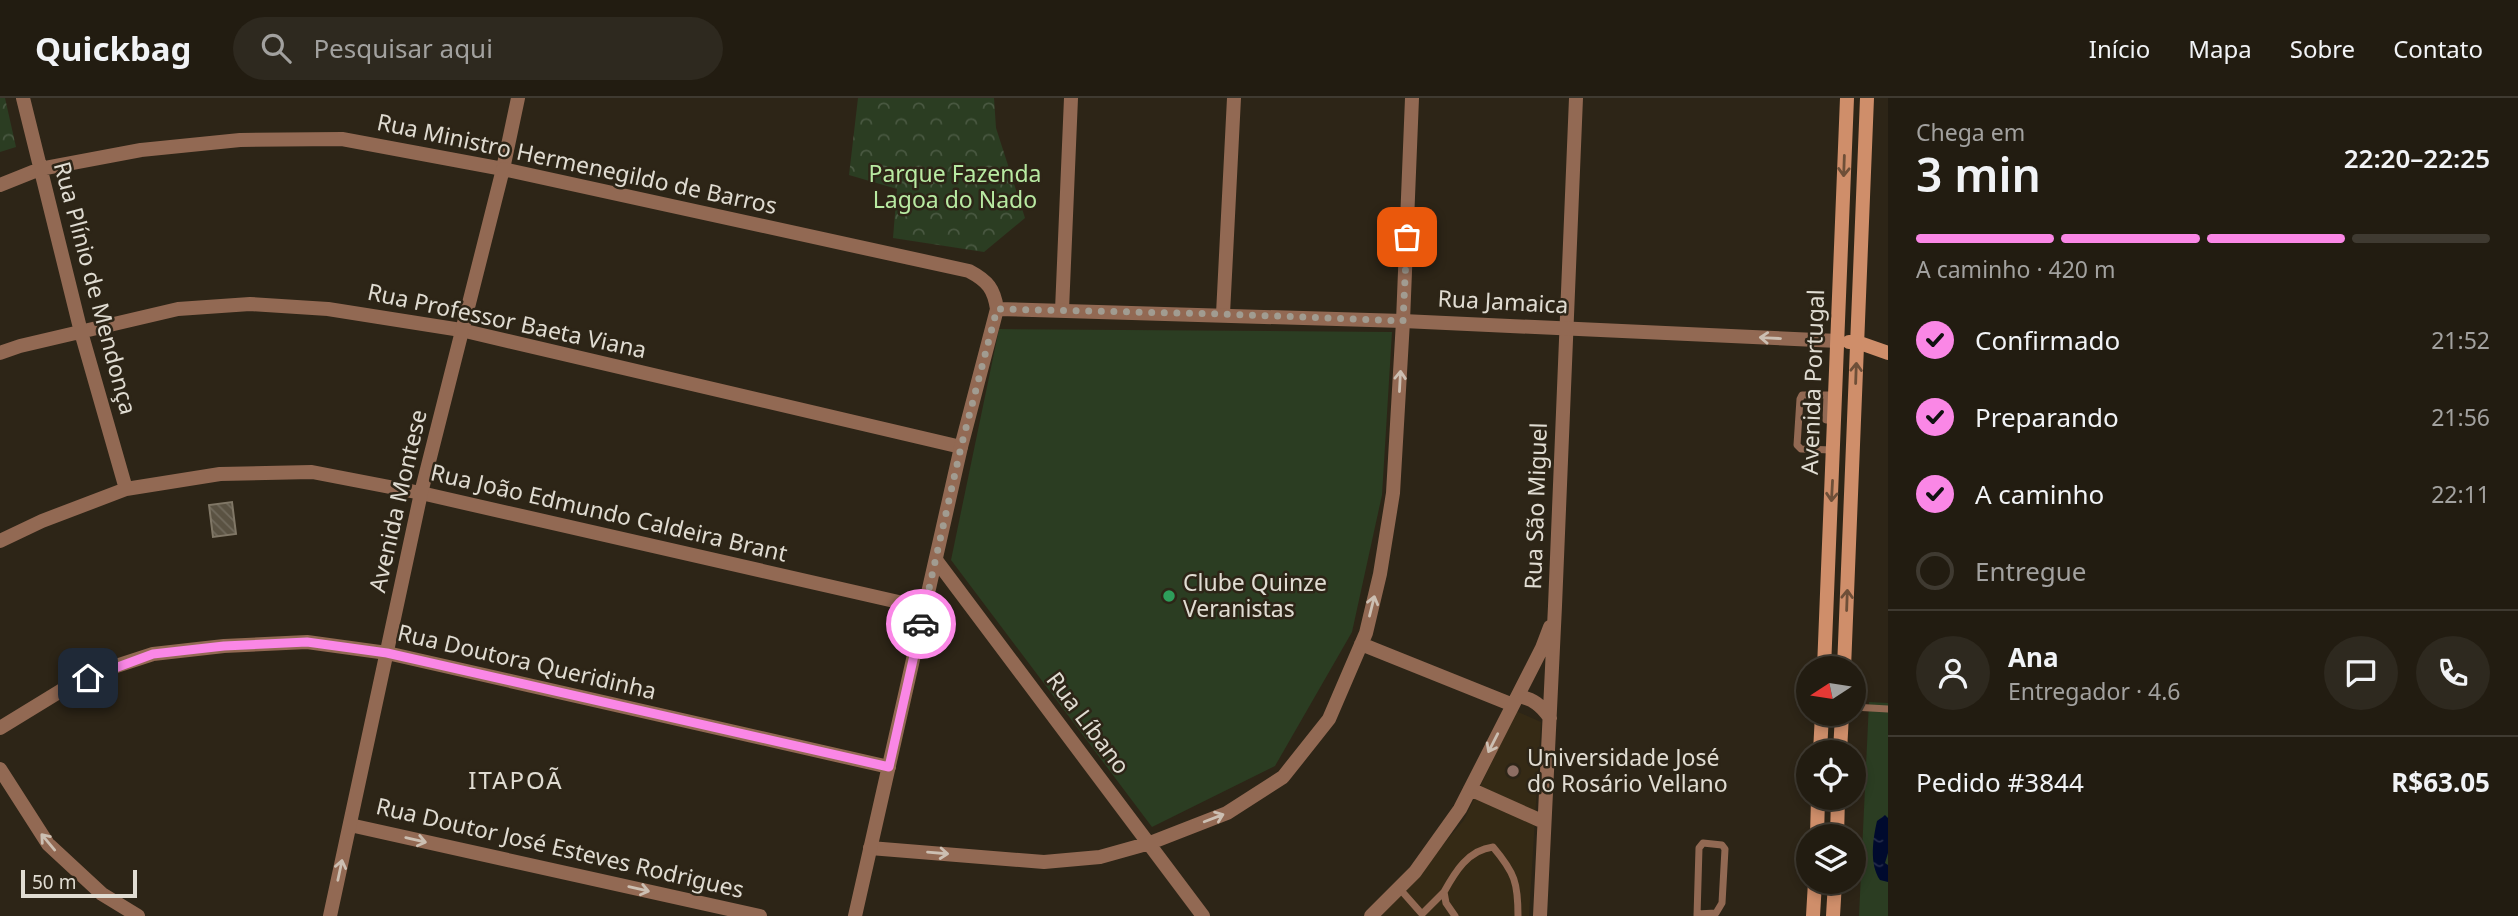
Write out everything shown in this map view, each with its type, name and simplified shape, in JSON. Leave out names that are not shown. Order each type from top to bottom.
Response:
[{"type":"main road","name":"Avenida Portugal","points":[[1825,656],[1834,450],[1831,395],[1838,341],[1847,98]]},
{"type":"main road","name":"Avenida Portugal","points":[[1844,656],[1867,98]]},
{"type":"main road","points":[[1838,341],[1857,342],[1888,353]]},
{"type":"main road","points":[[1813,916],[1814,894]]},
{"type":"main road","points":[[1833,916],[1834,894]]},
{"type":"street","name":"Rua Plínio de Mendonça","points":[[23,98],[81,332],[126,489]]},
{"type":"street","name":"Avenida Montese","points":[[330,916],[421,493],[503,169],[518,98]]},
{"type":"street","points":[[1062,310],[1070,98]]},
{"type":"street","points":[[1223,314],[1234,98]]},
{"type":"street","points":[[870,848],[1044,862],[1100,857],[1150,842],[1227,813],[1283,777],[1329,719],[1361,645],[1380,574],[1393,493],[1412,98]]},
{"type":"street","name":"Rua São Miguel","points":[[1540,916],[1576,98]]},
{"type":"street","name":"Rua Ministro Hermenegildo de Barros","points":[[0,185],[40,169],[141,150],[240,140],[342,139],[503,169],[970,271],[985,279],[995,293],[997,309]]},
{"type":"street","name":"Rua Professor Baeta Viana","points":[[0,354],[20,346],[178,309],[250,304],[328,309],[461,330],[961,447]]},
{"type":"street","points":[[855,916],[961,447],[997,309]]},
{"type":"street","name":"Rua Jamaica","points":[[997,309],[1223,314],[1838,341]]},
{"type":"street","name":"Rua João Edmundo Caldeira Brant","points":[[0,541],[42,521],[126,489],[220,474],[313,472],[421,493],[925,608]]},
{"type":"street","name":"Rua Líbano","points":[[936,560],[1203,916]]},
{"type":"street","points":[[1371,916],[1423,861],[1460,809],[1542,648],[1555,616]]},
{"type":"street","name":"Rua Doutora Queridinha","points":[[0,728],[67,687],[110,668],[153,654],[224,646],[307,642],[387,653],[889,767]]},
{"type":"street","points":[[1361,645],[1515,700],[1527,698],[1541,705],[1549,718]]},
{"type":"street","points":[[0,769],[48,844],[102,894],[138,916]]},
{"type":"street","points":[[1470,789],[1544,822]]},
{"type":"street","name":"Rua Doutor José Esteves Rodrigues","points":[[350,825],[760,916]]},
{"type":"lane","points":[[1826,420],[1831,395],[1802,395],[1797,446],[1801,449],[1834,450]]},
{"type":"lane","points":[[1866,708],[1888,709]]},
{"type":"lane","points":[[1703,843],[1723,845],[1722,903],[1716,913],[1697,915],[1699,848],[1703,843]]},
{"type":"lane","points":[[1399,888],[1422,915],[1444,892],[1455,873],[1473,853],[1493,848],[1511,868],[1518,916]]},
{"type":"lane","points":[[1444,892],[1446,903],[1455,916]]},
{"type":"shaded area","name":"Universidade José do Rosário Vellano","points":[[1516,711],[1541,722],[1529,916],[1376,916],[1418,874],[1464,820]]},
{"type":"green space","points":[[0,98],[5,98],[16,147],[0,152]]},
{"type":"green space","name":"Parque Fazenda Lagoa do Nado","points":[[858,98],[994,98],[996,128],[1025,218],[984,252],[893,238],[897,189],[849,175]]},
{"type":"green space","name":"Clube Quinze Veranistas","points":[[999,329],[1392,332],[1382,495],[1352,632],[1275,766],[1152,827],[951,560]]},
{"type":"green space","points":[[1869,702],[1888,703],[1888,916],[1859,916],[1860,894],[1866,894],[1866,824],[1863,824]]},
{"type":"water","points":[[1885,815],[1888,818],[1888,853],[1885,863],[1888,865],[1888,882],[1880,880],[1873,859],[1877,821]]},
{"type":"building","points":[[232,502],[236,534],[213,537],[209,505]]},
{"type":"way so far","points":[[921,624],[961,447],[997,309],[1403,321],[1407,237]]},
{"type":"place","name":"Clube Quinze Veranistas","points":[[1169,596]]},
{"type":"place","name":"Universidade José do Rosário Vellano","points":[[1513,771]]},
{"type":"district","name":"ITAPOÃ","points":[[516,781]]},
{"type":"route","points":[[88,678],[153,654],[224,646],[307,642],[387,653],[889,767],[921,624]]}]
